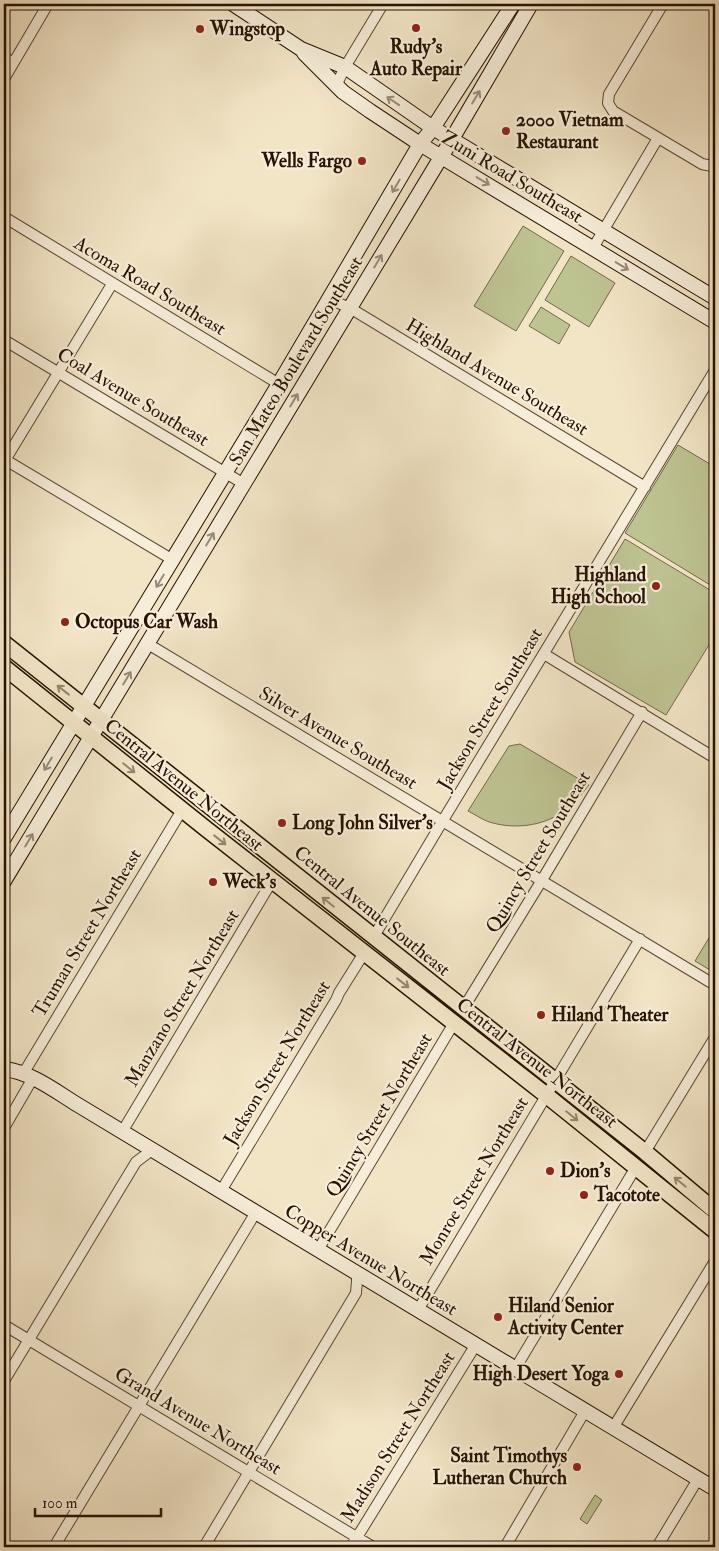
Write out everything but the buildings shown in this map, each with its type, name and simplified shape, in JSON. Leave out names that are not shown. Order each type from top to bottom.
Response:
[{"type":"main road","name":"Zuni Road Southeast","points":[[234,4],[301,48],[345,68],[434,128],[715,298]]},
{"type":"main road","name":"San Mateo Boulevard Southeast","points":[[4,838],[279,384],[420,144],[434,128],[513,4]]},
{"type":"main road","name":"San Mateo Boulevard Southeast","points":[[4,881],[452,139],[531,4]]},
{"type":"main road","name":"Zuni Road Southeast","points":[[301,48],[336,86],[370,111],[420,144],[715,322]]},
{"type":"main road","name":"Central Avenue Southeast","points":[[4,643],[373,938],[645,1152],[715,1211]]},
{"type":"main road","name":"Central Avenue Northeast","points":[[4,667],[715,1231]]},
{"type":"main road","name":"Copper Avenue Northeast","points":[[4,1069],[28,1076],[698,1479],[714,1486]]},
{"type":"street","points":[[4,79],[48,4]]},
{"type":"street","points":[[336,86],[383,4]]},
{"type":"street","points":[[663,4],[609,94],[608,103],[612,111],[702,164],[715,165]]},
{"type":"street","points":[[4,57],[13,63]]},
{"type":"street","points":[[593,248],[658,138]]},
{"type":"street","name":"Acoma Road Southeast","points":[[4,217],[279,384]]},
{"type":"street","points":[[112,284],[4,461],[173,560]]},
{"type":"street","name":"Highland Avenue Southeast","points":[[329,298],[350,308],[645,487]]},
{"type":"street","name":"Coal Avenue Southeast","points":[[4,340],[244,484]]},
{"type":"street","name":"Jackson Street Southeast","points":[[373,938],[715,370]]},
{"type":"street","name":"Silver Avenue Southeast","points":[[148,644],[715,985]]},
{"type":"street","points":[[544,654],[715,758]]},
{"type":"street","name":"Quincy Street Southeast","points":[[463,1009],[642,712]]},
{"type":"street","name":"Truman Street Northeast","points":[[4,1128],[28,1076],[182,810]]},
{"type":"street","name":"Manzano Street Northeast","points":[[122,1132],[272,881]]},
{"type":"street","name":"Monroe Street Northeast","points":[[418,1310],[640,939]]},
{"type":"street","name":"Jackson Street Northeast","points":[[221,1191],[364,953]]},
{"type":"street","name":"Quincy Street Northeast","points":[[318,1250],[454,1023]]},
{"type":"street","points":[[645,1152],[715,1036]]},
{"type":"street","points":[[136,1140],[138,1148],[136,1162]]},
{"type":"street","points":[[4,1381],[136,1162],[152,1150]]},
{"type":"street","points":[[515,1369],[636,1167]]},
{"type":"street","points":[[54,1547],[256,1212]]},
{"type":"street","points":[[614,1428],[715,1261]]},
{"type":"street","points":[[204,1547],[356,1293],[358,1282],[356,1273]]},
{"type":"street","points":[[356,1293],[364,1287],[377,1286]]},
{"type":"street","name":"Grand Avenue Northeast","points":[[4,1325],[373,1547]]},
{"type":"street","name":"Madison Street Northeast","points":[[351,1547],[476,1346]]},
{"type":"street","points":[[504,1547],[585,1411]]},
{"type":"street","points":[[657,1547],[698,1479]]},
{"type":"green space","points":[[523,226],[564,251],[516,331],[474,306]]},
{"type":"green space","points":[[571,256],[615,283],[589,327],[545,300]]},
{"type":"green space","points":[[541,307],[570,325],[559,344],[529,326]]},
{"type":"green space","points":[[678,445],[715,467],[715,588],[625,533]]},
{"type":"green space","points":[[625,539],[715,593],[715,635],[666,715],[575,662],[569,632]]},
{"type":"green space","points":[[520,744],[589,785],[565,810],[545,821],[528,825],[501,825],[486,821],[468,811],[509,746]]},
{"type":"green space","points":[[715,928],[715,973],[695,961]]},
{"type":"green space","points":[[595,1495],[602,1500],[587,1524],[580,1519]]},
{"type":"place","name":"Rudy's Auto Repair","points":[[416,28]]},
{"type":"place","name":"Wingstop","points":[[200,29]]},
{"type":"place","name":"2000 Vietnam Restaurant","points":[[506,131]]},
{"type":"place","name":"Wells Fargo","points":[[362,161]]},
{"type":"place","name":"Highland High School","points":[[656,586]]},
{"type":"place","name":"Octopus Car Wash","points":[[65,622]]},
{"type":"place","name":"Long John Silver's","points":[[282,823]]},
{"type":"place","name":"Weck's","points":[[213,882]]},
{"type":"place","name":"Hiland Theater","points":[[541,1015]]},
{"type":"place","name":"Dion's","points":[[550,1171]]},
{"type":"place","name":"Tacotote","points":[[584,1195]]},
{"type":"place","name":"Hiland Senior Activity Center","points":[[498,1317]]},
{"type":"place","name":"High Desert Yoga","points":[[619,1374]]},
{"type":"place","name":"Saint Timothys Lutheran Church","points":[[577,1467]]}]
